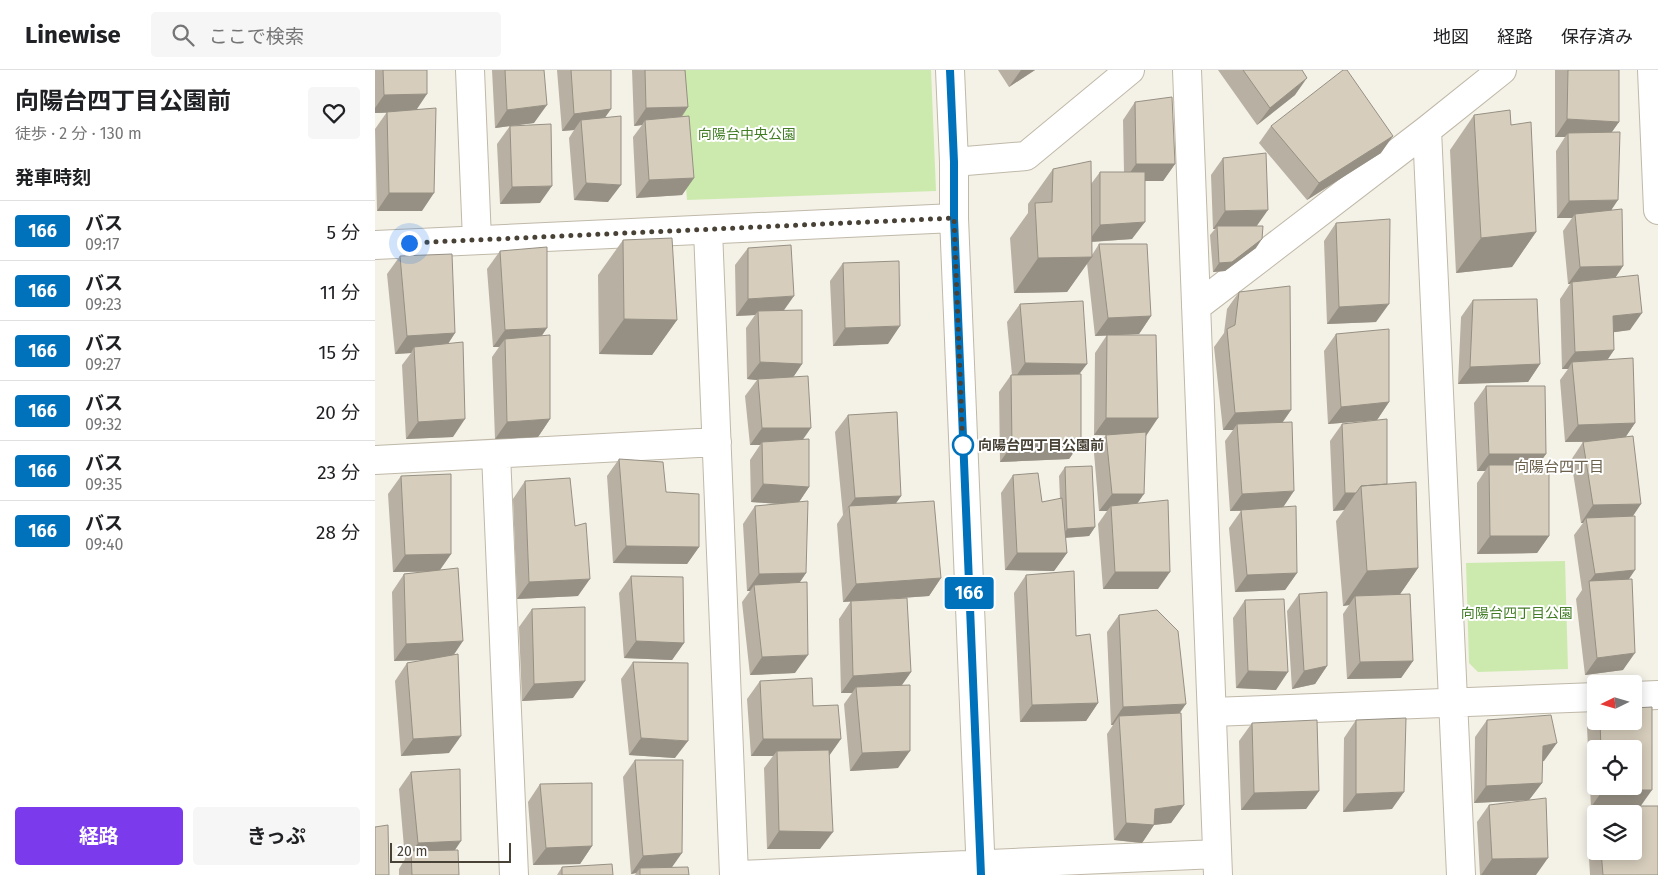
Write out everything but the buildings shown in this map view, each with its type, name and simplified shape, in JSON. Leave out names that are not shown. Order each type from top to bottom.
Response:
[{"type":"street","points":[[470,70],[477,240]]},
{"type":"street","points":[[950,70],[954,162],[954,218],[981,870]]},
{"type":"street","points":[[954,162],[1025,156],[1130,70]]},
{"type":"street","points":[[739,875],[1217,865],[1187,70]]},
{"type":"street","points":[[1196,306],[1427,130],[1502,70]]},
{"type":"street","points":[[1652,70],[1658,210]]},
{"type":"street","points":[[1427,130],[1461,875]]},
{"type":"street","points":[[375,245],[954,218]]},
{"type":"street","points":[[708,230],[734,875]]},
{"type":"street","points":[[375,460],[717,442]]},
{"type":"street","points":[[496,454],[514,875]]},
{"type":"street","points":[[1643,696],[1658,695]]},
{"type":"street","points":[[1212,712],[1587,697]]},
{"type":"green space","name":"向陽台中央公園","points":[[677,70],[931,70],[936,191],[687,200]]},
{"type":"green space","name":"向陽台四丁目公園","points":[[1565,561],[1568,669],[1478,672],[1469,663],[1466,563]]},
{"type":"bus line","name":"166","points":[[950,70],[954,162],[954,218],[981,875]]},
{"type":"place","name":"向陽台四丁目公園前","points":[[963,445]]},
{"type":"district","name":"向陽台四丁目","points":[[1559,467]]},
{"type":"route","points":[[409,243],[954,218],[963,453],[963,445]]}]
